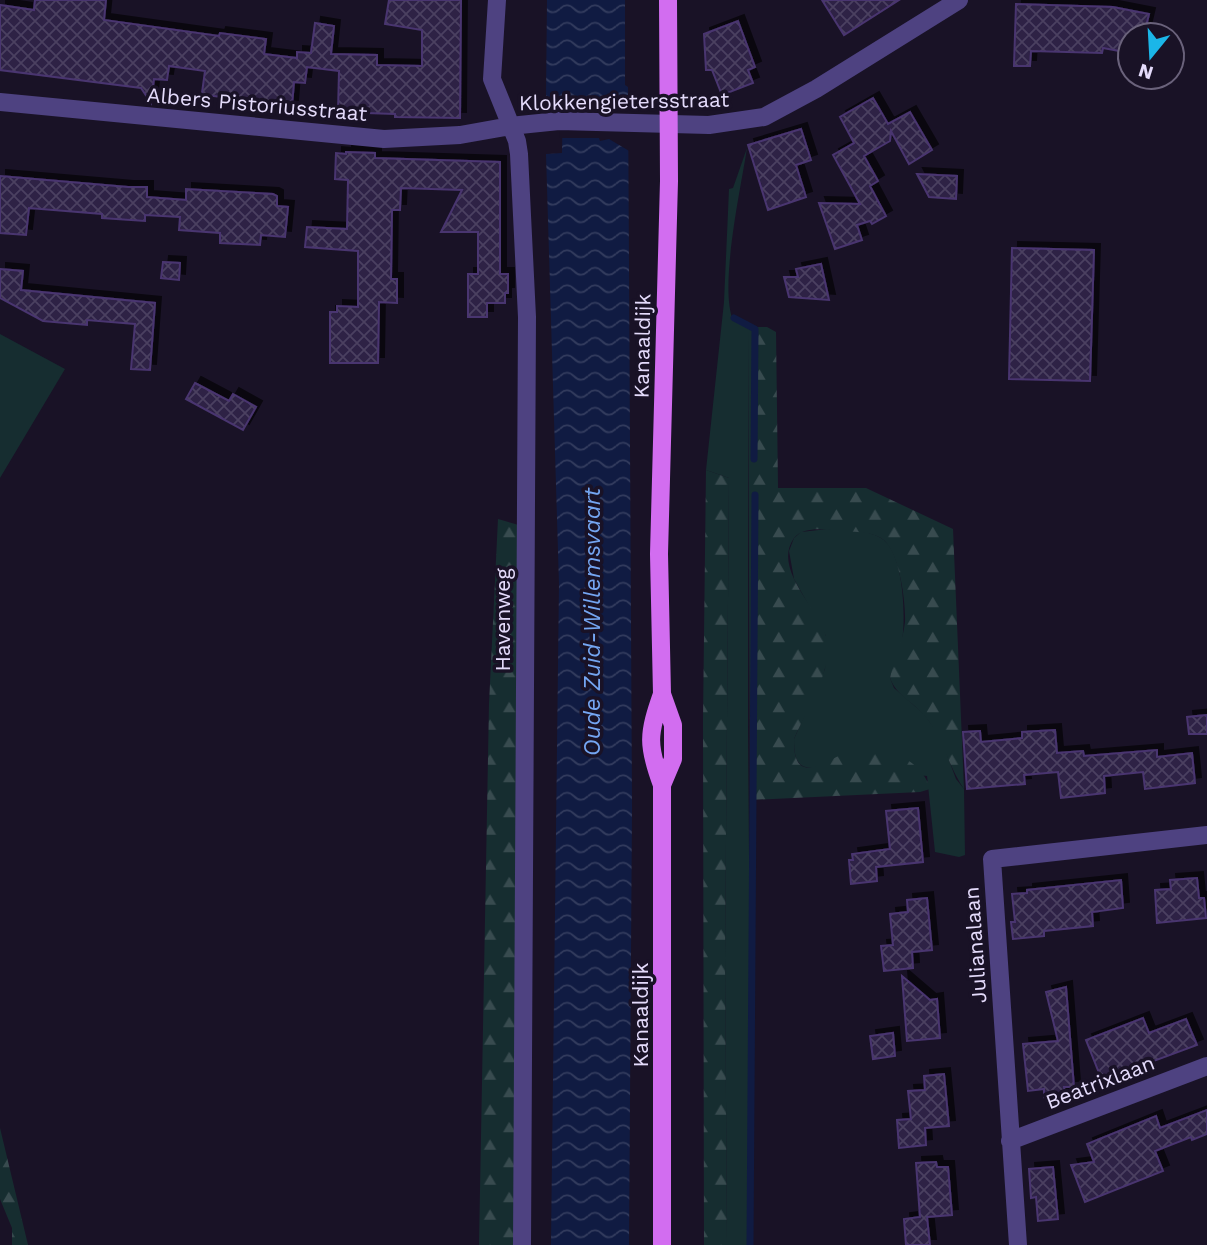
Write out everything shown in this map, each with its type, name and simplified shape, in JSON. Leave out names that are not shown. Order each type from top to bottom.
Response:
[{"type":"main road","name":"Kanaaldijk","points":[[662,1245],[662,785],[652,758],[651,725],[662,694],[659,554],[669,125],[668,0]]},
{"type":"street","name":"Havenweg","points":[[496,0],[492,79],[517,141],[519,154],[527,317],[522,1245]]},
{"type":"street","name":"Klokkengietersstraat","points":[[510,126],[559,121],[709,125],[764,117],[816,89],[959,0]]},
{"type":"street","name":"Albers Pistoriusstraat","points":[[0,103],[384,139],[460,135],[510,126]]},
{"type":"street","name":"Julianalaan","points":[[1018,1245],[992,859],[1207,835]]},
{"type":"street","name":"Beatrixlaan","points":[[1010,1141],[1207,1066]]},
{"type":"green space","points":[[747,148],[732,236],[728,284],[733,320],[748,327],[752,1245],[727,1245],[725,958],[729,478],[706,470],[724,302],[729,189],[733,188]]},
{"type":"green space","points":[[748,327],[767,327],[776,332],[778,488],[866,488],[953,529],[964,789],[931,724],[905,698],[890,678],[905,622],[903,589],[897,564],[887,544],[871,534],[815,529],[798,534],[789,550],[793,577],[823,629],[828,652],[822,678],[794,739],[795,754],[799,763],[812,767],[850,751],[886,751],[909,761],[925,778],[930,789],[920,792],[750,800]]},
{"type":"green space","points":[[0,334],[65,369],[0,478]]},
{"type":"green space","points":[[706,470],[729,478],[725,958],[727,1245],[704,1245],[703,720]]},
{"type":"green space","points":[[498,519],[522,526],[516,1245],[479,1245],[489,704]]},
{"type":"green space","points":[[827,529],[875,535],[889,545],[895,556],[902,586],[903,631],[890,678],[894,688],[924,714],[940,736],[956,779],[964,789],[965,855],[959,857],[935,852],[927,776],[806,767],[796,758],[794,739],[825,669],[826,636],[794,579],[789,551],[794,538],[801,532]]},
{"type":"green space","points":[[0,1128],[28,1245],[12,1245],[12,1228],[0,1199]]},
{"type":"water","name":"Oude Zuid-Willemsvaart","points":[[547,0],[625,0],[625,85],[628,87],[632,807],[629,1245],[551,1245],[559,584],[546,154],[562,153],[563,99],[546,98]]},
{"type":"pier","points":[[631,90],[631,152],[609,139],[600,141],[599,138],[559,138],[560,106],[599,107],[600,103],[610,105],[626,98]]},
{"type":"building","points":[[35,0],[106,0],[104,20],[219,36],[220,33],[266,39],[264,54],[297,58],[297,52],[311,53],[315,23],[334,26],[331,54],[377,55],[377,65],[422,66],[422,30],[385,24],[389,0],[461,0],[460,118],[395,117],[395,114],[338,112],[339,71],[307,67],[305,83],[294,82],[292,106],[206,95],[202,93],[205,71],[169,66],[167,80],[154,79],[151,103],[141,88],[0,70],[0,5],[34,10]]},
{"type":"building","points":[[822,0],[899,0],[844,35]]},
{"type":"building","points":[[1016,4],[1113,7],[1149,14],[1147,21],[1116,21],[1116,50],[1103,48],[1102,53],[1031,51],[1030,66],[1014,66]]},
{"type":"building","points":[[738,21],[755,67],[748,70],[753,83],[722,95],[712,70],[706,70],[704,34]]},
{"type":"building","points":[[873,98],[888,124],[910,112],[932,150],[909,164],[891,131],[890,141],[864,156],[878,181],[870,186],[886,216],[872,224],[870,221],[857,225],[862,240],[835,249],[819,203],[860,204],[833,155],[854,143],[840,117]]},
{"type":"building","points":[[801,129],[811,160],[796,165],[806,197],[768,210],[748,145]]},
{"type":"building","points":[[336,153],[375,153],[375,158],[500,162],[500,274],[508,274],[505,303],[487,303],[487,317],[468,317],[468,274],[478,274],[478,232],[441,232],[462,190],[401,188],[400,210],[392,210],[391,279],[397,279],[397,303],[379,302],[378,363],[330,363],[330,312],[337,312],[337,306],[358,307],[358,251],[305,247],[307,227],[347,229],[348,180],[335,179]]},
{"type":"building","points":[[917,174],[957,176],[956,199],[929,197]]},
{"type":"building","points":[[0,176],[147,187],[147,197],[186,200],[186,189],[273,194],[277,196],[277,206],[288,207],[285,237],[261,235],[260,245],[220,243],[220,233],[179,230],[180,217],[145,215],[145,221],[102,218],[102,214],[29,208],[26,235],[0,233]]},
{"type":"building","points":[[1012,248],[1094,250],[1090,381],[1009,379]]},
{"type":"building","points":[[163,262],[180,263],[179,280],[161,278]]},
{"type":"building","points":[[821,264],[829,300],[789,297],[784,277],[798,277],[796,269]]},
{"type":"building","points":[[0,269],[23,271],[21,290],[155,303],[150,370],[131,369],[135,324],[87,320],[87,325],[43,321],[0,298]]},
{"type":"building","points":[[195,383],[229,401],[233,394],[256,407],[243,430],[186,399]]},
{"type":"building","points":[[1207,715],[1207,734],[1189,734],[1187,717]]},
{"type":"building","points":[[1055,730],[1057,753],[1083,751],[1084,756],[1157,750],[1157,757],[1192,753],[1195,783],[1145,789],[1143,772],[1104,776],[1105,793],[1061,798],[1058,772],[1024,775],[1025,784],[967,789],[963,732],[980,731],[981,742],[1022,738],[1022,732]]},
{"type":"building","points":[[918,808],[923,862],[876,867],[877,881],[851,884],[849,860],[853,860],[852,854],[890,849],[886,811]]},
{"type":"building","points":[[1197,878],[1199,898],[1204,898],[1206,918],[1157,923],[1155,890],[1171,889],[1170,880]]},
{"type":"building","points":[[1121,880],[1123,908],[1092,912],[1093,926],[1044,931],[1044,936],[1013,939],[1011,922],[1015,922],[1012,894]]},
{"type":"building","points":[[927,898],[932,950],[912,952],[913,968],[884,971],[881,946],[893,945],[890,914],[908,912],[907,900]]},
{"type":"building","points":[[902,976],[930,1000],[937,999],[940,1038],[907,1041]]},
{"type":"building","points":[[1066,987],[1074,1087],[1064,1087],[1065,1094],[1044,1097],[1044,1089],[1028,1091],[1023,1044],[1058,1041],[1046,992]]},
{"type":"building","points":[[1143,1018],[1149,1033],[1186,1019],[1197,1045],[1121,1073],[1122,1075],[1103,1083],[1086,1040]]},
{"type":"building","points":[[893,1033],[895,1056],[873,1059],[870,1036]]},
{"type":"building","points":[[944,1074],[949,1126],[925,1128],[926,1145],[899,1148],[897,1120],[911,1119],[908,1091],[925,1090],[924,1076]]},
{"type":"building","points":[[1207,1110],[1207,1134],[1192,1140],[1191,1137],[1155,1151],[1163,1171],[1085,1202],[1071,1165],[1094,1162],[1087,1144],[1156,1116],[1160,1128]]},
{"type":"building","points":[[936,1162],[937,1167],[948,1167],[952,1215],[927,1217],[930,1245],[906,1245],[904,1219],[920,1217],[916,1163]]},
{"type":"building","points":[[1053,1167],[1058,1219],[1038,1221],[1036,1197],[1031,1198],[1029,1169]]},
{"type":"waterway","points":[[734,318],[755,329],[754,459]]},
{"type":"waterway","points":[[750,1245],[755,495]]}]
